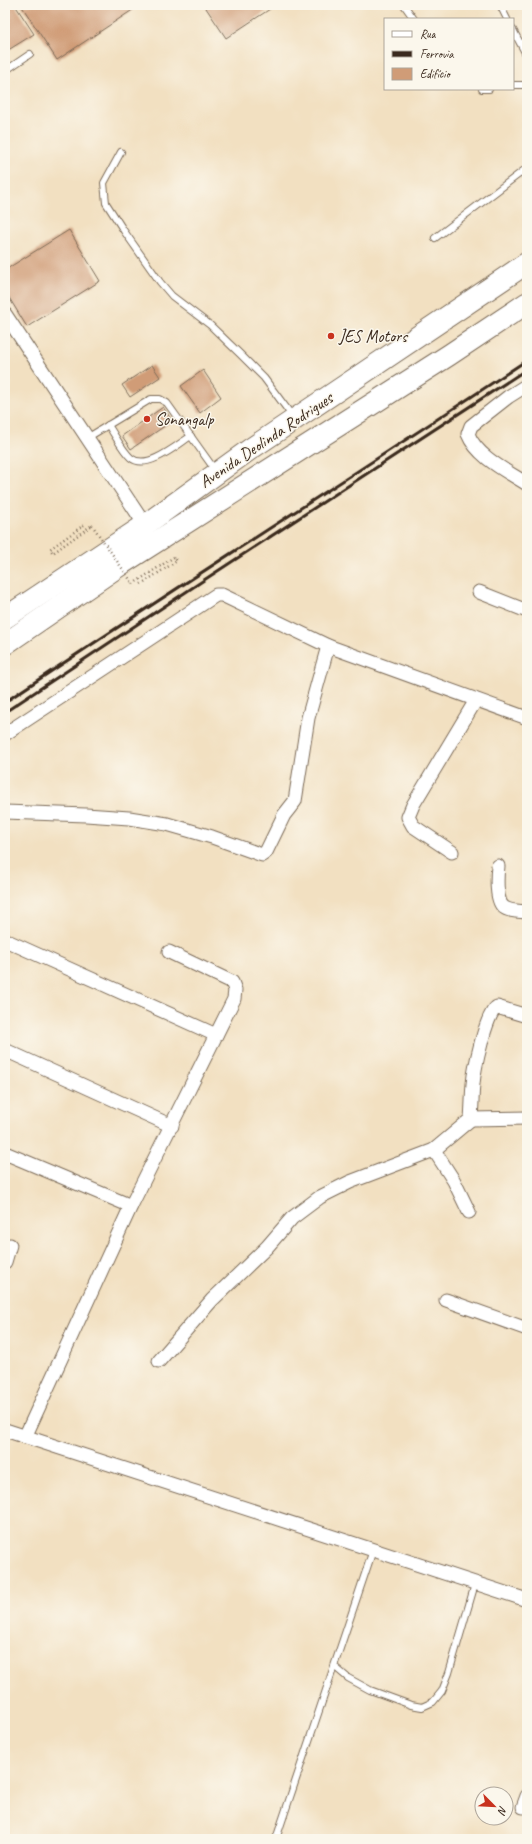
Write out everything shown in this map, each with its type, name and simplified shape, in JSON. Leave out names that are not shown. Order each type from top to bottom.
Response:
[{"type":"highway","name":"Avenida Deolinda Rodrigues","points":[[5,618],[145,525],[217,473],[527,263]]},
{"type":"highway","name":"Avenida Deolinda Rodrigues","points":[[5,644],[123,564],[449,355],[527,303]]},
{"type":"street","points":[[5,314],[145,525]]},
{"type":"street","points":[[527,385],[508,397],[472,426],[468,434],[472,443],[484,455],[527,484]]},
{"type":"street","points":[[479,592],[527,611]]},
{"type":"street","points":[[5,734],[216,595],[222,595],[328,646],[527,718]]},
{"type":"street","points":[[5,812],[129,818],[167,824],[212,837],[262,855],[266,852],[284,815],[295,801],[308,718],[328,646]]},
{"type":"street","points":[[452,852],[413,826],[408,817],[413,805],[476,700]]},
{"type":"street","points":[[498,866],[497,883],[500,904],[505,909],[527,912]]},
{"type":"street","points":[[5,940],[216,1036]]},
{"type":"street","points":[[25,1437],[131,1206],[234,999],[235,990],[232,982],[169,952]]},
{"type":"street","points":[[471,1119],[473,1083],[491,1012],[497,1007],[527,1016]]},
{"type":"street","points":[[5,1050],[172,1126]]},
{"type":"street","points":[[158,1361],[212,1300],[266,1248],[292,1218],[320,1197],[350,1182],[434,1150],[471,1119],[527,1118]]},
{"type":"street","points":[[434,1150],[454,1181],[469,1212]]},
{"type":"street","points":[[5,1153],[131,1206]]},
{"type":"street","points":[[5,1262],[10,1245]]},
{"type":"street","points":[[446,1300],[527,1329]]},
{"type":"street","points":[[5,1430],[527,1600]]},
{"type":"lane","points":[[404,5],[413,18]]},
{"type":"lane","points":[[500,5],[506,18]]},
{"type":"lane","points":[[514,32],[527,56]]},
{"type":"lane","points":[[5,72],[30,54]]},
{"type":"lane","points":[[514,85],[527,85]]},
{"type":"lane","points":[[121,152],[104,183],[106,203],[124,231],[160,282],[172,296],[210,325],[264,378],[296,420]]},
{"type":"lane","points":[[436,238],[527,168]]},
{"type":"lane","points":[[87,438],[151,399],[160,399],[167,402],[217,473]]},
{"type":"lane","points":[[108,425],[131,458],[139,462],[150,462],[191,436]]},
{"type":"lane","points":[[276,1839],[335,1667],[373,1550]]},
{"type":"lane","points":[[335,1667],[348,1678],[370,1690],[422,1707],[433,1702],[442,1691],[449,1673],[475,1584]]},
{"type":"path","points":[[84,525],[50,548],[53,553],[92,525],[133,584],[174,557],[177,561],[141,584]]},
{"type":"building","points":[[5,5],[15,5],[34,34],[5,52]]},
{"type":"building","points":[[21,5],[140,5],[57,60]]},
{"type":"building","points":[[204,5],[276,5],[226,38]]},
{"type":"building","points":[[69,230],[100,281],[27,327],[5,291],[5,270]]},
{"type":"building","points":[[152,365],[160,377],[130,397],[122,385]]},
{"type":"building","points":[[203,370],[221,397],[200,413],[181,386]]},
{"type":"building","points":[[163,407],[172,421],[131,449],[122,436]]},
{"type":"railway","points":[[5,702],[527,360]]},
{"type":"railway","points":[[5,712],[527,369]]},
{"type":"place","name":"JES Motors","points":[[331,336]]},
{"type":"place","name":"Sonangalp","points":[[147,419]]}]
